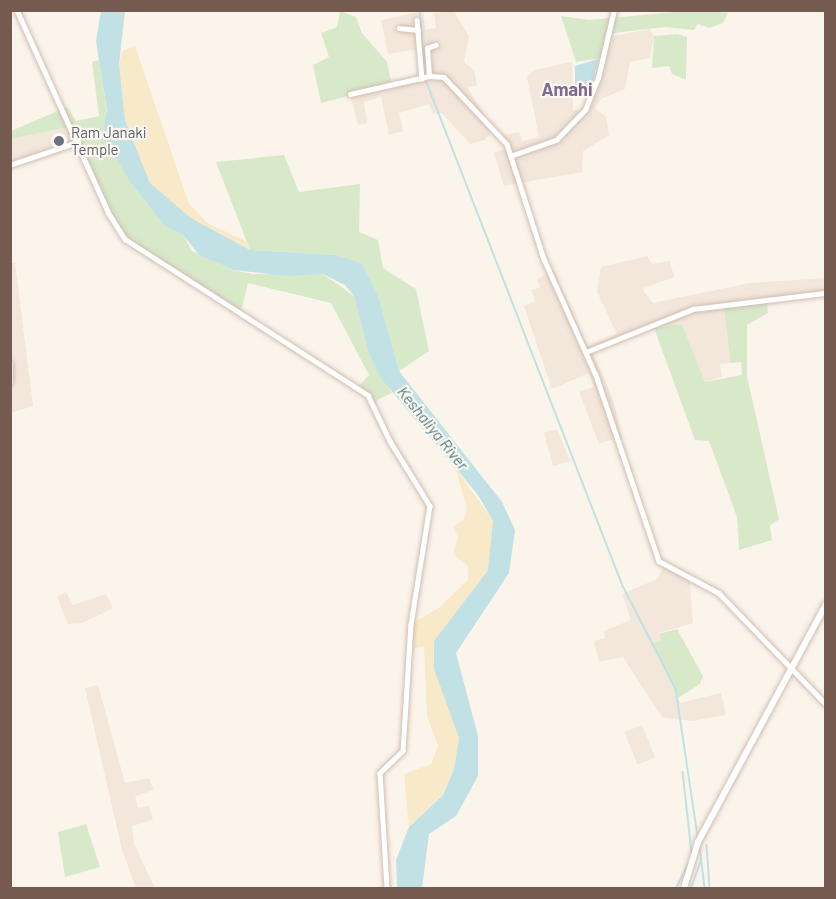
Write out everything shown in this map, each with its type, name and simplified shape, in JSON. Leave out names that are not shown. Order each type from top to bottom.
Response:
[{"type":"street","points":[[17,10],[125,239],[369,395],[390,441],[430,506],[411,624],[403,751],[380,773],[387,888]]},
{"type":"street","points":[[513,155],[556,140],[585,110],[598,78],[614,10]]},
{"type":"street","points":[[417,20],[422,79]]},
{"type":"street","points":[[399,28],[418,30]]},
{"type":"street","points":[[429,76],[427,48],[435,45]]},
{"type":"street","points":[[350,94],[429,76],[444,77],[460,91],[513,155],[544,259],[586,352],[659,561],[719,593],[792,664],[825,704]]},
{"type":"street","points":[[10,165],[78,142]]},
{"type":"street","points":[[586,352],[693,309],[825,293]]},
{"type":"street","points":[[10,363],[10,382]]},
{"type":"street","points":[[684,888],[698,842],[825,604]]},
{"type":"shaded area","points":[[423,11],[425,30],[436,28],[434,13],[454,11],[469,37],[464,62],[474,70],[477,85],[468,88],[493,130],[485,140],[470,144],[442,113],[433,114],[429,104],[399,113],[403,131],[389,135],[381,97],[364,102],[367,123],[358,125],[350,94],[422,78],[419,49],[388,54],[381,20]]},
{"type":"shaded area","points":[[650,29],[654,36],[650,58],[630,62],[625,89],[601,99],[595,108],[606,117],[609,135],[583,151],[582,172],[504,186],[494,153],[508,148],[504,135],[519,132],[522,141],[539,137],[527,77],[534,70],[572,62],[573,110],[581,110],[589,100],[604,38]]},
{"type":"shaded area","points":[[68,127],[78,142],[11,165],[11,139]]},
{"type":"shaded area","points":[[647,256],[652,264],[670,261],[674,277],[642,289],[653,303],[750,283],[825,278],[825,296],[724,308],[733,356],[731,363],[720,364],[722,377],[705,382],[682,324],[654,328],[592,352],[613,400],[622,436],[599,444],[579,392],[594,387],[589,373],[552,389],[524,306],[535,301],[531,290],[540,287],[537,279],[554,270],[587,346],[617,334],[597,292],[601,267]]},
{"type":"shaded area","points":[[10,263],[15,263],[33,406],[11,413]]},
{"type":"shaded area","points":[[557,429],[570,461],[553,466],[544,433]]},
{"type":"shaded area","points":[[666,563],[689,572],[693,623],[659,633],[661,640],[654,644],[680,703],[721,693],[726,715],[692,721],[662,717],[623,657],[599,662],[594,641],[605,638],[604,631],[631,620],[622,594],[657,579]]},
{"type":"shaded area","points":[[66,592],[73,605],[106,594],[113,608],[82,623],[68,624],[57,597]]},
{"type":"shaded area","points":[[98,685],[125,783],[149,778],[154,790],[135,796],[138,808],[149,806],[153,820],[132,826],[134,844],[155,888],[136,888],[122,850],[85,688]]},
{"type":"shaded area","points":[[642,725],[655,757],[637,765],[624,732]]},
{"type":"green space","points":[[697,10],[728,13],[723,23],[709,28],[698,24],[694,30],[665,27],[613,33],[604,38],[601,58],[576,62],[561,16],[589,20]]},
{"type":"green space","points":[[340,11],[356,17],[362,33],[387,62],[392,85],[321,103],[313,65],[329,57],[321,33],[337,27]]},
{"type":"green space","points":[[677,34],[687,37],[686,80],[672,74],[669,66],[652,68],[654,36]]},
{"type":"green space","points":[[99,60],[112,147],[130,182],[164,225],[184,236],[192,251],[232,270],[254,274],[323,274],[354,296],[368,351],[392,393],[377,400],[374,408],[368,395],[357,388],[369,375],[331,303],[248,283],[240,315],[125,239],[68,127],[11,139],[11,131],[67,107],[76,121],[99,116],[92,62]]},
{"type":"green space","points":[[284,155],[299,192],[360,184],[359,232],[378,240],[383,268],[416,289],[429,351],[399,371],[379,298],[362,263],[336,255],[250,250],[216,162]]},
{"type":"green space","points":[[767,302],[768,313],[747,325],[747,376],[779,519],[770,526],[772,540],[739,550],[737,517],[709,441],[695,440],[654,328],[682,324],[705,382],[742,375],[741,362],[731,363],[724,308]]},
{"type":"green space","points":[[677,629],[703,676],[700,684],[678,698],[653,644],[661,640],[659,634]]},
{"type":"green space","points":[[86,824],[100,867],[65,877],[58,832]]},
{"type":"sand","points":[[135,46],[189,204],[209,224],[246,241],[250,250],[191,218],[150,183],[125,120],[119,64],[122,51]]},
{"type":"sand","points":[[455,467],[493,521],[494,545],[488,570],[434,641],[459,738],[454,769],[443,794],[409,827],[404,774],[431,764],[438,746],[427,716],[424,647],[409,649],[411,624],[440,607],[468,580],[468,566],[453,554],[458,537],[453,527],[464,519],[467,508]]},
{"type":"water","name":"Keshaliya River","points":[[101,11],[125,11],[119,64],[125,120],[150,183],[191,218],[250,250],[336,255],[362,263],[379,298],[399,371],[502,502],[515,530],[509,573],[456,653],[478,736],[478,776],[456,816],[429,834],[422,888],[397,888],[396,860],[409,827],[443,795],[454,769],[459,738],[434,669],[434,641],[488,570],[493,521],[478,495],[380,377],[368,351],[354,296],[345,285],[323,274],[287,276],[233,270],[199,255],[184,236],[164,225],[130,182],[103,134],[107,111],[96,41]]},
{"type":"water","points":[[598,59],[592,87],[575,86],[575,66]]},
{"type":"waterway","points":[[420,10],[425,75]]},
{"type":"waterway","points":[[426,80],[623,586],[676,689],[698,836]]},
{"type":"waterway","points":[[683,772],[692,852]]},
{"type":"waterway","points":[[707,845],[710,888]]},
{"type":"waterway","points":[[700,847],[705,888]]},
{"type":"waterway","points":[[691,888],[701,860]]},
{"type":"waterway","points":[[676,888],[689,862]]},
{"type":"place","name":"Ram Janaki Temple","points":[[59,141]]},
{"type":"district","name":"Amahi","points":[[567,89]]}]
